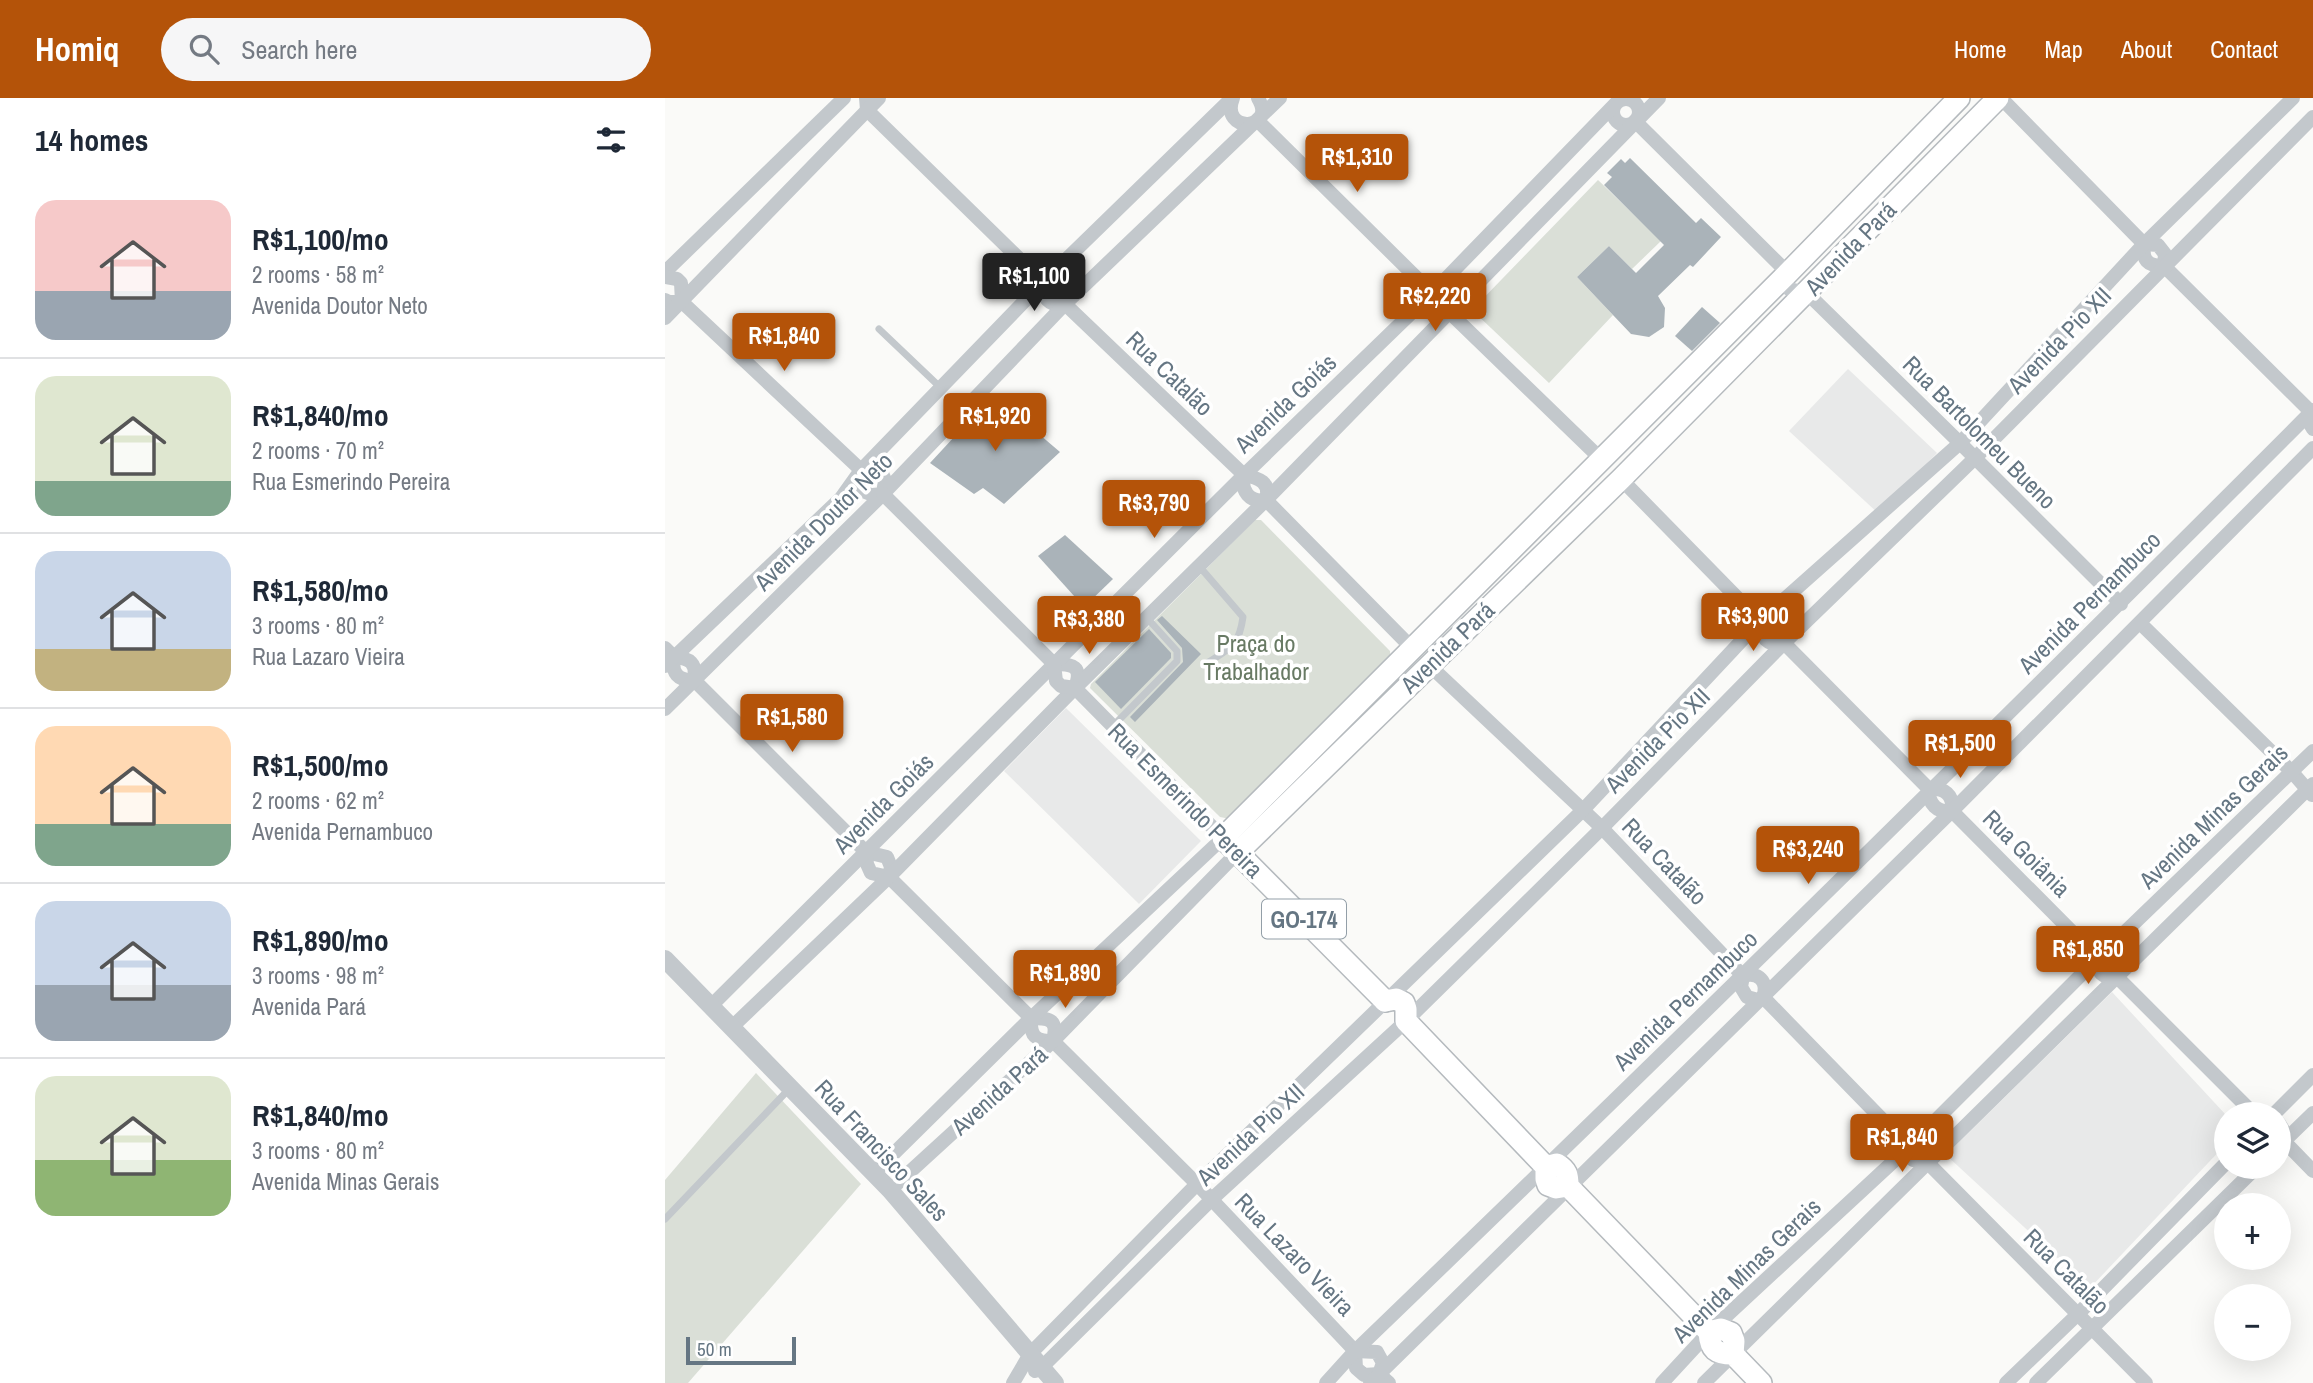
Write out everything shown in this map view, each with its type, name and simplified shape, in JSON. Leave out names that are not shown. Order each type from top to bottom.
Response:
[{"type":"main road","name":"Avenida Pará","points":[[1231,845],[1412,648],[1789,273],[1959,98]]},
{"type":"main road","name":"Avenida Pará","points":[[1231,845],[1429,665],[1621,479],[1999,98]]},
{"type":"main road","name":"Rua Esmerindo Pereira","points":[[1231,845],[1385,1001],[1396,999],[1403,1003],[1406,1021],[1546,1167],[1548,1185],[1556,1188],[1568,1186],[1709,1332],[1721,1329],[1731,1333],[1734,1341],[1733,1354],[1761,1383]]},
{"type":"street","name":"Rua Catalão","points":[[846,98],[851,109],[856,112],[867,104],[1043,282],[1053,279],[1063,284],[1068,294],[1065,304],[1244,475],[1242,486],[1247,495],[1256,500],[1266,500],[1412,648],[1423,644],[1430,647],[1433,654],[1429,665],[1602,828],[1743,976],[1753,974],[1762,979],[1766,988],[1763,998],[1909,1147],[1913,1160],[1927,1161],[2146,1383]]},
{"type":"street","points":[[665,274],[846,98]]},
{"type":"street","points":[[665,318],[867,104],[879,98]]},
{"type":"street","name":"Rua Goiânia","points":[[1232,98],[1231,112],[1237,121],[1247,124],[1258,121],[1432,293],[1440,289],[1452,293],[1455,306],[1450,313],[1601,459],[1616,459],[1621,464],[1621,479],[1760,621],[1768,619],[1783,626],[1786,634],[1784,643],[1929,789],[1948,793],[1952,801],[1952,811],[2098,958],[2108,955],[2116,959],[2120,968],[2117,977],[2242,1102]]},
{"type":"street","name":"Avenida Doutor Neto","points":[[668,657],[841,498],[861,470],[1043,282],[1232,98]]},
{"type":"street","points":[[1258,98],[1262,111],[1258,121]]},
{"type":"street","name":"Avenida Doutor Neto","points":[[665,709],[883,494],[1065,304],[1279,98]]},
{"type":"street","points":[[732,1027],[889,877],[1266,500],[1659,98]]},
{"type":"street","points":[[1999,98],[2144,244],[2142,257],[2145,261],[2154,266],[2164,266],[2312,411],[2310,424],[2313,429]]},
{"type":"street","name":"Avenida Pio XII","points":[[1016,1380],[1197,1184],[1583,810],[1760,621],[1961,443],[2144,244],[2293,98]]},
{"type":"street","name":"Rua Bartolomeu Bueno","points":[[1617,99],[1628,99],[1636,103],[1639,110],[1635,121],[1789,273],[1798,271],[1805,275],[1808,280],[1807,293],[2121,604],[2131,601],[2138,604],[2142,609],[2140,623],[2311,790]]},
{"type":"street","name":"Avenida Goiás","points":[[711,1006],[1244,475],[1432,293],[1617,99]]},
{"type":"street","name":"Avenida Pio XII","points":[[1035,1361],[1406,1021],[1602,828],[1784,643],[1974,459],[2313,117]]},
{"type":"street","name":"Rua Esmerindo Pereira","points":[[665,274],[681,283],[682,302],[861,470]]},
{"type":"street","points":[[665,300],[682,302]]},
{"type":"street","name":"Avenida Pernambuco","points":[[1326,1383],[1355,1350],[1743,976],[1929,789],[2121,604],[2312,411]]},
{"type":"street","name":"Avenida Pernambuco","points":[[1379,1380],[1568,1186],[1952,811],[2313,448]]},
{"type":"street","name":"Rua Esmerindo Pereira","points":[[861,470],[872,468],[881,471],[885,480],[883,494]]},
{"type":"street","name":"Rua Esmerindo Pereira","points":[[861,470],[858,483],[863,491],[873,495],[883,494]]},
{"type":"street","name":"Rua Esmerindo Pereira","points":[[883,494],[1054,664],[1056,681],[1061,686],[1076,688],[1231,845]]},
{"type":"street","name":"Rua Lazaro Vieira","points":[[668,657],[676,676],[684,681],[694,680],[866,852],[871,873],[889,877],[1031,1018],[1047,1018],[1052,1021],[1055,1030],[1053,1041],[1212,1199],[1355,1350],[1356,1368],[1364,1375],[1379,1380],[1383,1363],[1377,1352],[1355,1350]]},
{"type":"street","name":"Rua Esmerindo Pereira","points":[[1054,664],[1068,663],[1075,667],[1078,673],[1076,688]]},
{"type":"street","name":"Avenida Minas Gerais","points":[[1662,1383],[1709,1332],[1909,1147],[2098,958],[2313,751]]},
{"type":"street","name":"Avenida Minas Gerais","points":[[1704,1383],[1927,1161],[2311,790]]},
{"type":"street","name":"Avenida Pará","points":[[874,1174],[1031,1018],[1231,845]]},
{"type":"street","name":"Avenida Pará","points":[[890,1190],[1053,1041],[1231,845]]},
{"type":"street","name":"Rua Francisco Sales","points":[[665,959],[890,1190],[1055,1383]]},
{"type":"street","points":[[2286,1102],[2313,1076]]},
{"type":"street","points":[[2291,1134],[2313,1113]]},
{"type":"street","points":[[2291,1153],[2313,1171]]},
{"type":"street","points":[[2006,1383],[2214,1175]]},
{"type":"street","points":[[2036,1383],[2245,1179]]},
{"type":"lane","points":[[879,329],[940,388]]},
{"type":"lane","points":[[1199,566],[1243,617],[1240,635],[1231,648],[1207,663]]},
{"type":"lane","points":[[1113,726],[1177,661],[1177,651],[1147,618]]},
{"type":"lane","points":[[665,1219],[790,1087]]},
{"type":"shaded area","points":[[1848,369],[1937,453],[1879,514],[1789,431]]},
{"type":"shaded area","points":[[1066,708],[1201,841],[1139,904],[1004,771]]},
{"type":"shaded area","points":[[2112,992],[2214,1102],[2214,1157],[2090,1288],[1946,1155]]},
{"type":"green space","points":[[1598,180],[1661,241],[1632,269],[1609,246],[1577,277],[1613,315],[1549,383],[1472,310]]},
{"type":"green space","name":"Praça do Trabalhador","points":[[1255,520],[1261,520],[1390,651],[1391,662],[1230,819],[1220,817],[1090,688]]},
{"type":"green space","points":[[756,1073],[861,1184],[688,1383],[665,1383],[665,1180]]},
{"type":"building","points":[[1630,158],[1696,223],[1701,218],[1721,237],[1693,267],[1690,265],[1658,296],[1665,308],[1664,327],[1649,337],[1631,334],[1577,277],[1609,246],[1636,273],[1664,245],[1604,185],[1612,177],[1607,173],[1621,159],[1625,163]]},
{"type":"building","points":[[1702,307],[1720,323],[1692,351],[1675,336]]},
{"type":"building","points":[[993,395],[1060,452],[1004,504],[983,488],[974,494],[930,463]]},
{"type":"building","points":[[1065,535],[1113,579],[1084,607],[1038,556]]},
{"type":"building","points":[[1162,616],[1201,654],[1135,722],[1130,717],[1183,662],[1182,648],[1157,620]]},
{"type":"building","points":[[1149,629],[1171,653],[1171,658],[1121,709],[1095,682]]}]
